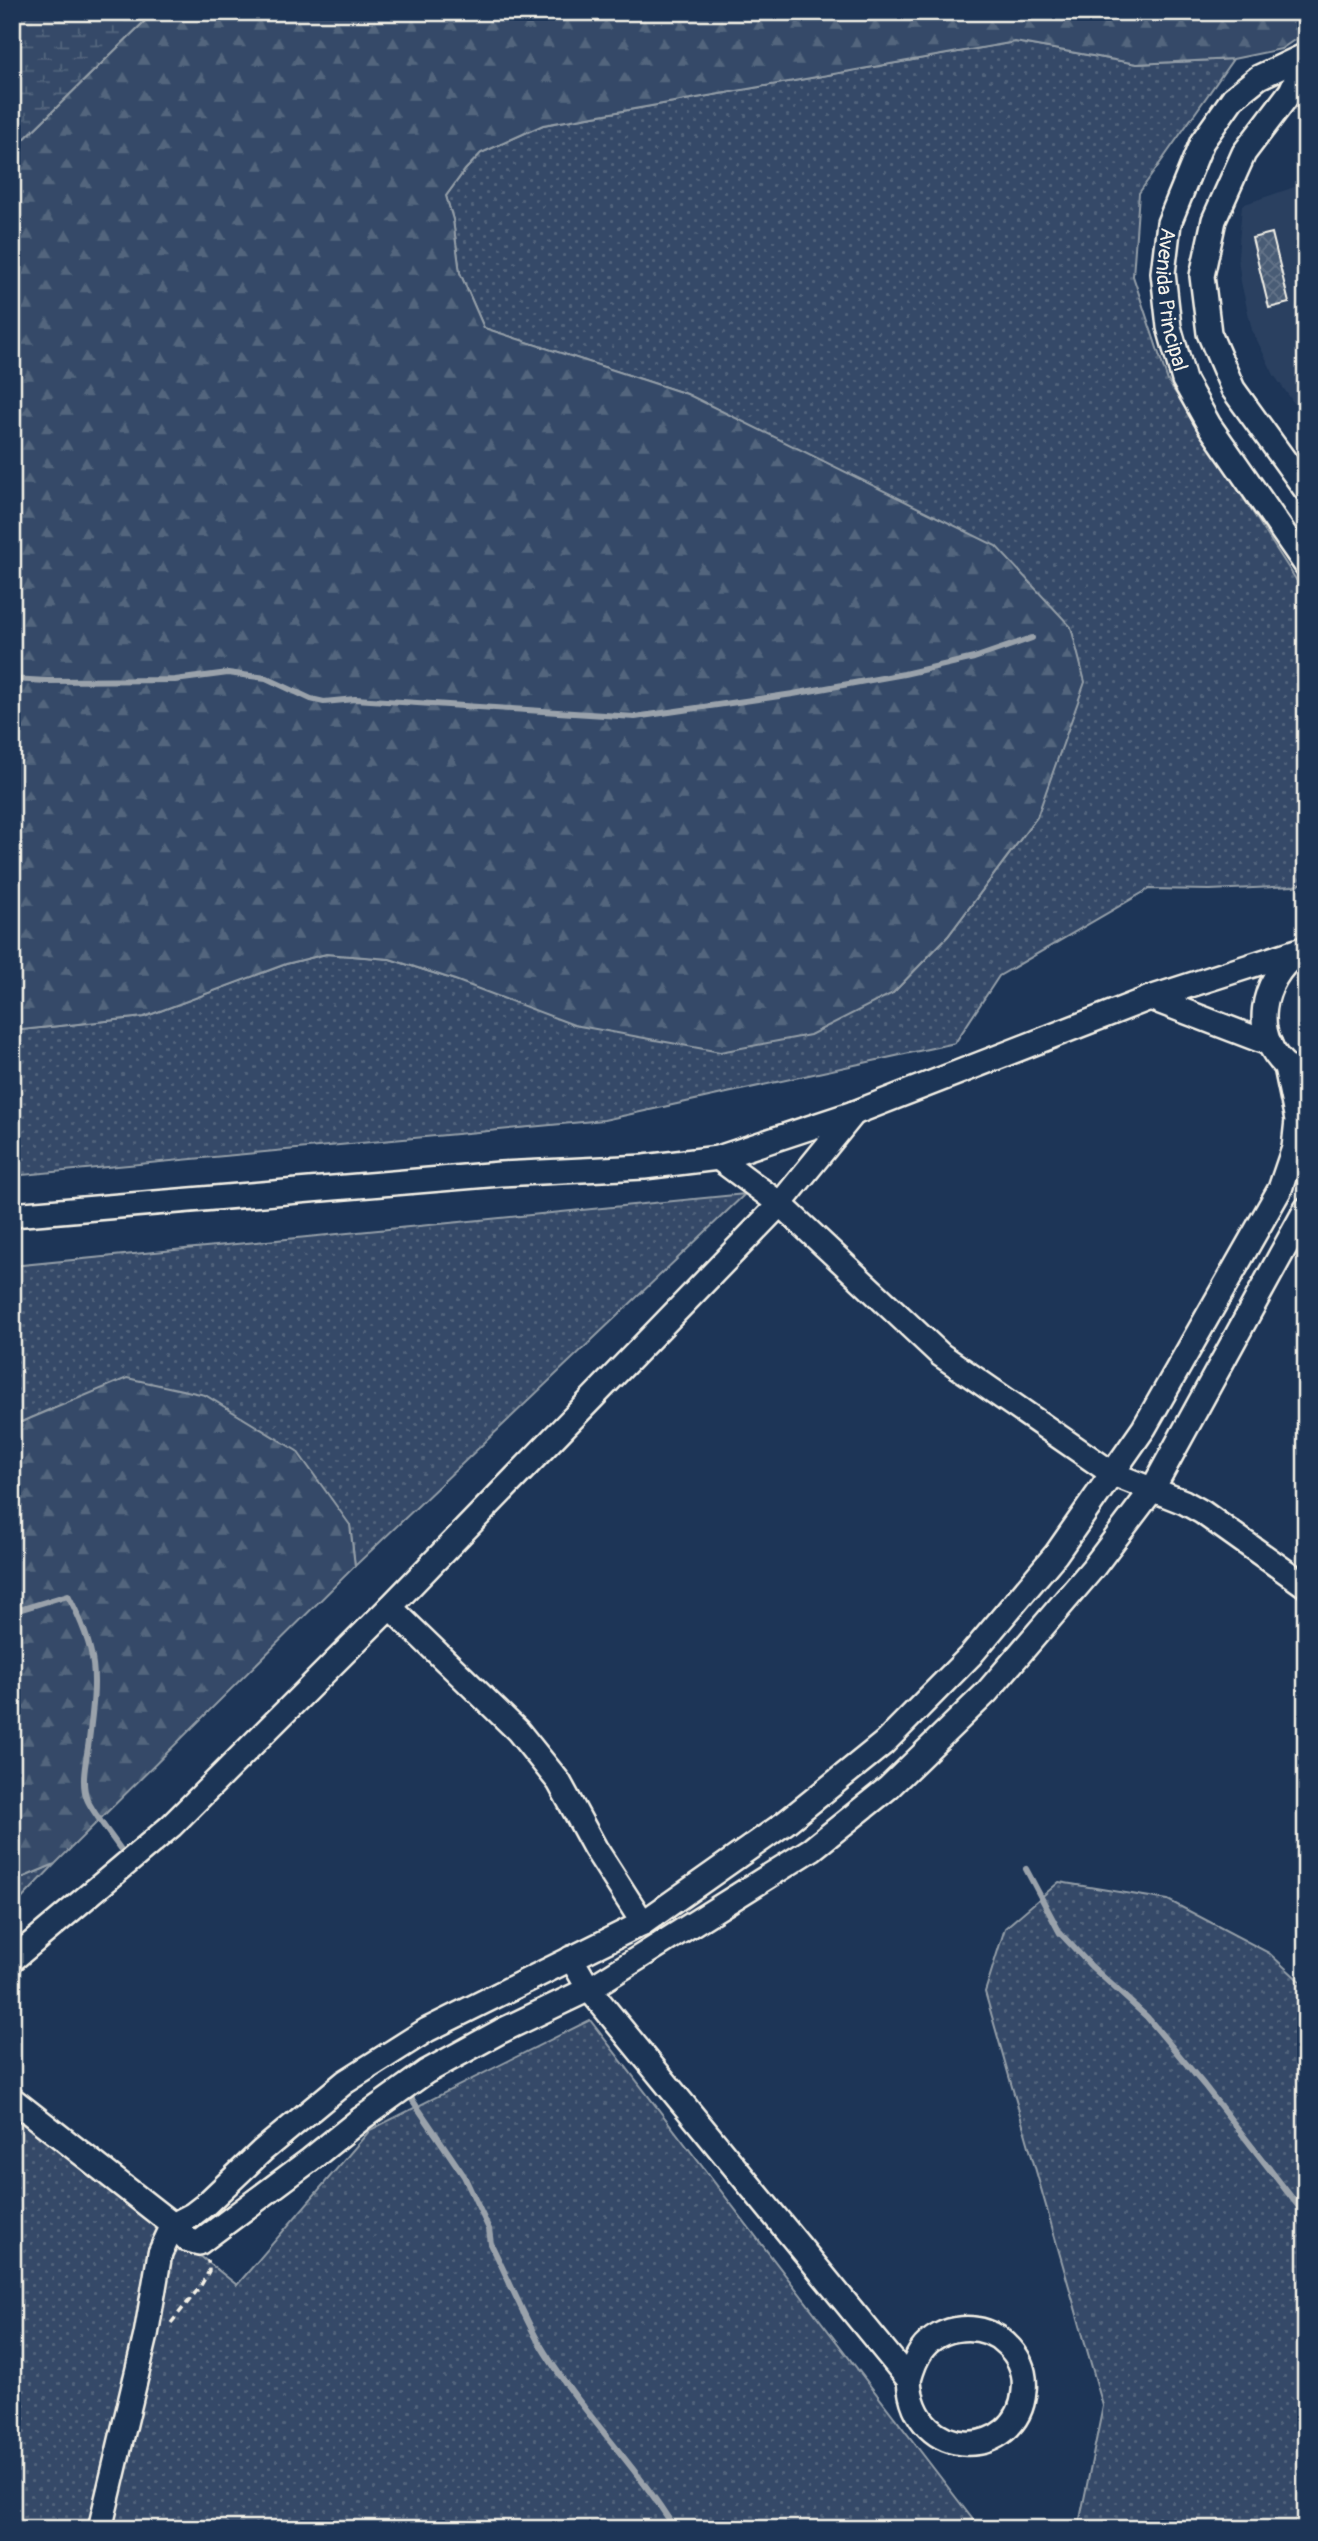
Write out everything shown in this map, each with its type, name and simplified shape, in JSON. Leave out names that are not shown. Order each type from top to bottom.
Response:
[{"type":"street","name":"Avenida Principal","points":[[1306,57],[1291,91],[1244,153],[1214,219],[1202,276],[1209,333],[1233,389],[1306,490]]},
{"type":"street","name":"Avenida Principal","points":[[1306,57],[1259,77],[1233,98],[1202,142],[1169,223],[1163,273],[1169,327],[1184,380],[1209,425],[1306,565]]},
{"type":"street","points":[[12,1215],[500,1174],[644,1167],[718,1158],[853,1113],[1150,998],[1306,948]]},
{"type":"street","points":[[100,2529],[146,2335],[160,2253],[173,2224],[205,2205],[263,2150],[345,2082],[427,2030],[643,1923],[785,1824],[884,1742],[979,1646],[1056,1554],[1144,1428],[1280,1189],[1294,1148],[1297,1120],[1286,1067],[1270,1044],[1264,1016],[1268,989],[1283,965],[1306,948]]},
{"type":"street","points":[[1150,998],[1270,1044]]},
{"type":"street","points":[[1286,1067],[1306,1079]]},
{"type":"street","points":[[12,1960],[171,1826],[390,1608],[780,1204],[853,1113]]},
{"type":"street","points":[[718,1158],[780,1204],[941,1355],[1113,1474],[1184,1502],[1202,1512],[1306,1586]]},
{"type":"street","points":[[12,2099],[173,2224],[188,2240],[200,2243],[426,2072],[589,1990],[812,1849],[888,1788],[988,1692],[1093,1568],[1152,1490],[1306,1209]]},
{"type":"street","points":[[390,1608],[518,1731],[559,1782],[595,1848],[643,1923]]},
{"type":"street","points":[[571,1958],[589,1990],[909,2380],[910,2398],[921,2420],[940,2437],[957,2443],[974,2443],[991,2439],[1006,2429],[1017,2416],[1024,2400],[1022,2366],[1013,2351],[1001,2339],[986,2331],[969,2328],[944,2334],[923,2348],[914,2363],[909,2380]]},
{"type":"shaded area","points":[[1306,183],[1306,420],[1274,375],[1252,330],[1238,257],[1242,205]]},
{"type":"green space","points":[[12,12],[154,12],[12,151]]},
{"type":"green space","points":[[154,12],[1306,12],[1306,32],[1281,49],[1233,59],[1137,64],[1015,42],[543,125],[481,153],[446,196],[453,220],[460,273],[484,328],[687,394],[996,546],[1071,627],[1085,682],[1037,817],[948,936],[893,993],[810,1035],[720,1052],[574,1025],[455,980],[390,959],[326,954],[286,964],[144,1017],[12,1031],[12,151]]},
{"type":"green space","points":[[1015,42],[1137,64],[1233,59],[1139,193],[1133,276],[1168,381],[1306,595],[1306,882],[1294,886],[1210,890],[1149,889],[999,976],[955,1043],[604,1120],[12,1176],[12,1031],[144,1017],[286,964],[326,954],[390,959],[455,980],[893,993],[948,936],[1037,817],[687,394],[484,328],[460,273],[453,220],[446,196],[481,153],[543,125]]},
{"type":"green space","points":[[745,1194],[355,1566],[350,1525],[62,1404],[12,1426],[12,1266]]},
{"type":"green space","points":[[127,1378],[205,1395],[297,1451],[350,1525],[355,1566],[55,1864],[12,1882],[12,1426]]},
{"type":"green space","points":[[55,1864],[12,1909],[12,1882]]},
{"type":"green space","points":[[1059,1882],[1168,1900],[1269,1953],[1306,1987],[1306,2529],[1078,2529],[1103,2406],[985,1992],[1005,1928]]},
{"type":"green space","points":[[590,2020],[980,2529],[12,2529],[12,2107],[237,2285],[370,2130]]},
{"type":"building","points":[[1272,233],[1289,303],[1269,308],[1252,238]]},
{"type":"waterway","points":[[12,679],[175,680],[228,673],[266,678],[311,699],[324,702],[355,699],[635,717],[793,694],[904,674],[974,658],[1032,638]]},
{"type":"waterway","points":[[12,1612],[68,1595],[78,1616],[90,1650],[94,1681],[85,1792],[94,1812],[126,1857]]},
{"type":"waterway","points":[[1026,1869],[1060,1933],[1091,1966],[1147,2017],[1306,2216]]},
{"type":"waterway","points":[[404,2095],[409,2095],[464,2176],[489,2229],[491,2244],[553,2366],[642,2481],[675,2529]]}]
